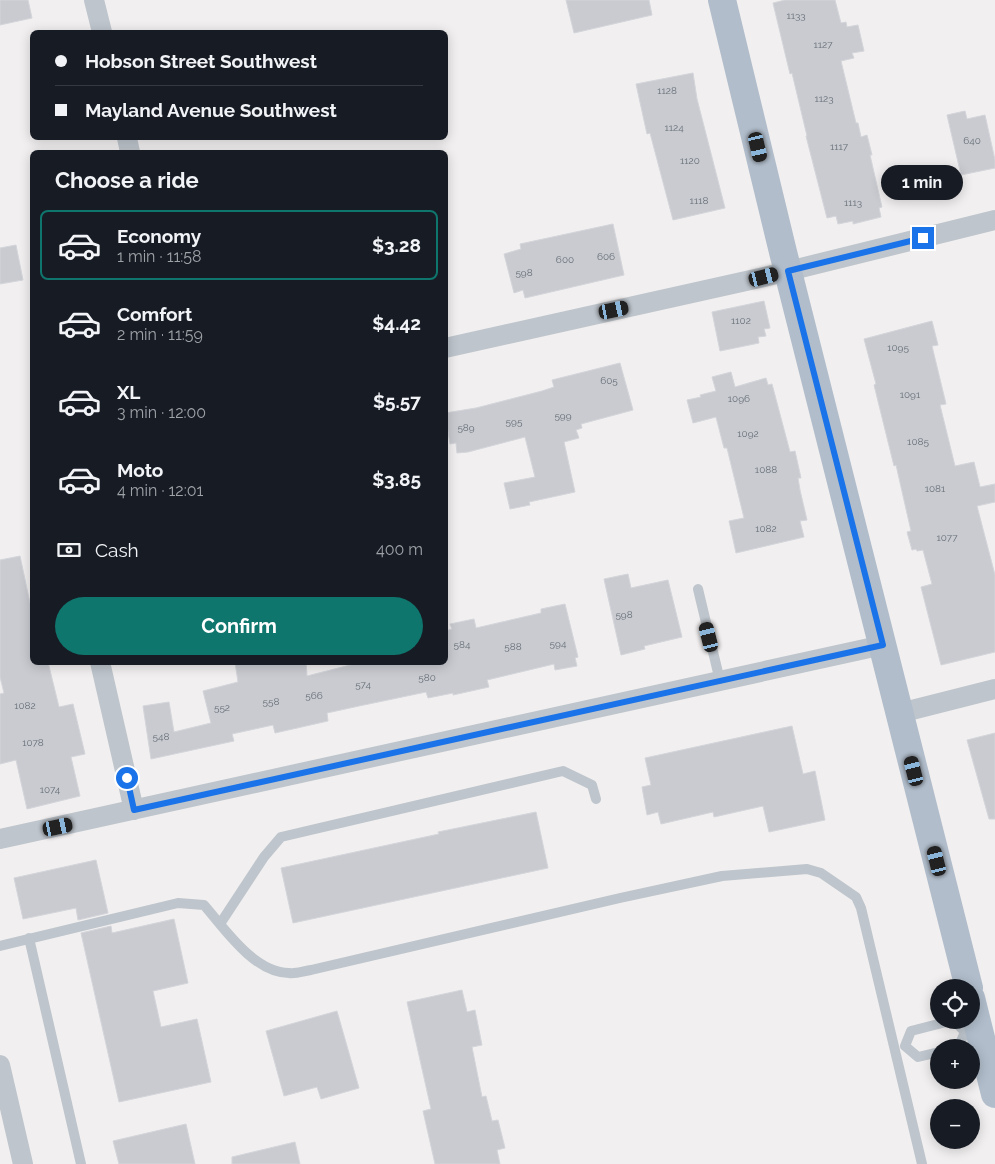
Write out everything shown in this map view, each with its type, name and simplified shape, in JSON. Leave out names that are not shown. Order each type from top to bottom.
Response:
[{"type":"main road","points":[[722,0],[966,979]]},
{"type":"main road","points":[[972,1031],[995,1094]]},
{"type":"street","points":[[94,0],[102,30]]},
{"type":"street","points":[[448,347],[788,271],[995,220]]},
{"type":"street","points":[[0,839],[883,645]]},
{"type":"street","points":[[101,665],[134,810]]},
{"type":"street","points":[[900,713],[995,689]]},
{"type":"street","points":[[0,1065],[23,1164]]},
{"type":"lane","points":[[698,589],[720,681]]},
{"type":"lane","points":[[220,924],[264,857],[280,837],[563,771],[592,785],[596,799]]},
{"type":"lane","points":[[0,946],[178,903],[204,905],[242,950],[272,970],[288,974],[722,876],[807,869],[821,872],[856,898],[861,908],[900,1048],[922,1164]]},
{"type":"lane","points":[[28,938],[81,1164]]},
{"type":"lane","points":[[900,1048],[911,1031],[954,1020],[972,1031],[965,1039]]},
{"type":"lane","points":[[900,1048],[918,1057],[930,1054]]},
{"type":"building","points":[[0,0],[28,0],[32,18],[0,25]]},
{"type":"building","points":[[566,0],[649,0],[652,15],[574,33]]},
{"type":"building","points":[[785,0],[835,0],[841,23],[846,22],[847,27],[858,25],[864,51],[852,53],[854,58],[841,61],[856,123],[858,123],[861,137],[867,135],[882,207],[879,208],[881,217],[853,224],[853,221],[838,224],[836,216],[827,218],[773,3]]},
{"type":"building","points":[[693,73],[697,99],[725,208],[673,220],[650,133],[647,134],[636,84]]},
{"type":"building","points":[[965,111],[967,119],[985,115],[995,168],[961,175],[947,115]]},
{"type":"building","points":[[613,224],[624,275],[525,298],[523,290],[514,293],[504,254],[521,249],[520,244]]},
{"type":"building","points":[[16,245],[23,280],[0,284],[0,248]]},
{"type":"building","points":[[764,301],[770,328],[764,329],[766,336],[758,337],[759,343],[720,351],[712,312]]},
{"type":"building","points":[[932,321],[938,345],[932,346],[946,404],[940,405],[955,466],[974,462],[980,487],[995,484],[995,502],[977,506],[995,575],[995,652],[941,665],[921,587],[932,584],[923,550],[912,550],[907,532],[911,531],[864,339]]},
{"type":"building","points":[[620,363],[633,410],[581,424],[582,428],[576,430],[579,438],[564,442],[575,492],[529,502],[530,505],[510,509],[504,483],[535,477],[525,437],[468,452],[457,453],[456,443],[450,444],[448,413],[476,408],[542,391],[554,387],[552,380]]},
{"type":"building","points":[[731,372],[735,387],[766,378],[768,385],[772,384],[790,452],[795,451],[801,478],[798,478],[800,490],[807,520],[800,521],[804,537],[736,553],[729,521],[744,518],[727,448],[724,448],[716,417],[693,423],[687,400],[716,391],[712,377]]},
{"type":"building","points":[[20,556],[30,603],[30,665],[49,665],[59,707],[73,704],[85,754],[71,757],[80,796],[27,809],[16,760],[0,764],[0,694],[4,693],[0,677],[0,560]]},
{"type":"building","points":[[628,574],[631,588],[668,580],[682,637],[644,646],[645,649],[621,655],[604,579]]},
{"type":"building","points":[[565,604],[578,657],[575,658],[577,666],[555,670],[554,664],[487,680],[489,687],[453,695],[453,693],[428,698],[426,692],[359,706],[327,713],[328,721],[275,733],[273,725],[232,734],[234,741],[151,759],[143,706],[169,702],[174,732],[211,723],[203,691],[238,682],[235,665],[306,665],[307,676],[350,665],[448,665],[448,630],[452,629],[450,624],[474,619],[476,628],[541,613],[541,609]]},
{"type":"building","points":[[792,726],[803,774],[815,771],[825,820],[769,832],[763,806],[714,817],[713,812],[661,824],[658,812],[647,815],[642,787],[651,785],[645,758]]},
{"type":"building","points":[[995,733],[995,819],[989,819],[967,740]]},
{"type":"building","points":[[536,812],[548,868],[293,923],[281,868]]},
{"type":"building","points":[[96,860],[108,913],[78,920],[76,908],[23,919],[14,878]]},
{"type":"building","points":[[174,919],[188,983],[153,991],[161,1027],[197,1019],[211,1082],[119,1102],[81,933],[111,926],[112,933]]},
{"type":"building","points":[[462,990],[467,1012],[475,1010],[482,1045],[472,1047],[482,1097],[486,1096],[492,1121],[498,1120],[505,1148],[497,1150],[500,1164],[435,1164],[423,1111],[431,1109],[407,1002]]},
{"type":"building","points":[[337,1011],[359,1088],[321,1099],[317,1087],[284,1096],[266,1031]]},
{"type":"building","points":[[186,1124],[195,1164],[119,1164],[113,1141]]},
{"type":"building","points":[[295,1142],[300,1164],[232,1164],[232,1157]]},
{"type":"route","points":[[127,778],[134,810],[883,645],[788,271],[923,238]]}]
